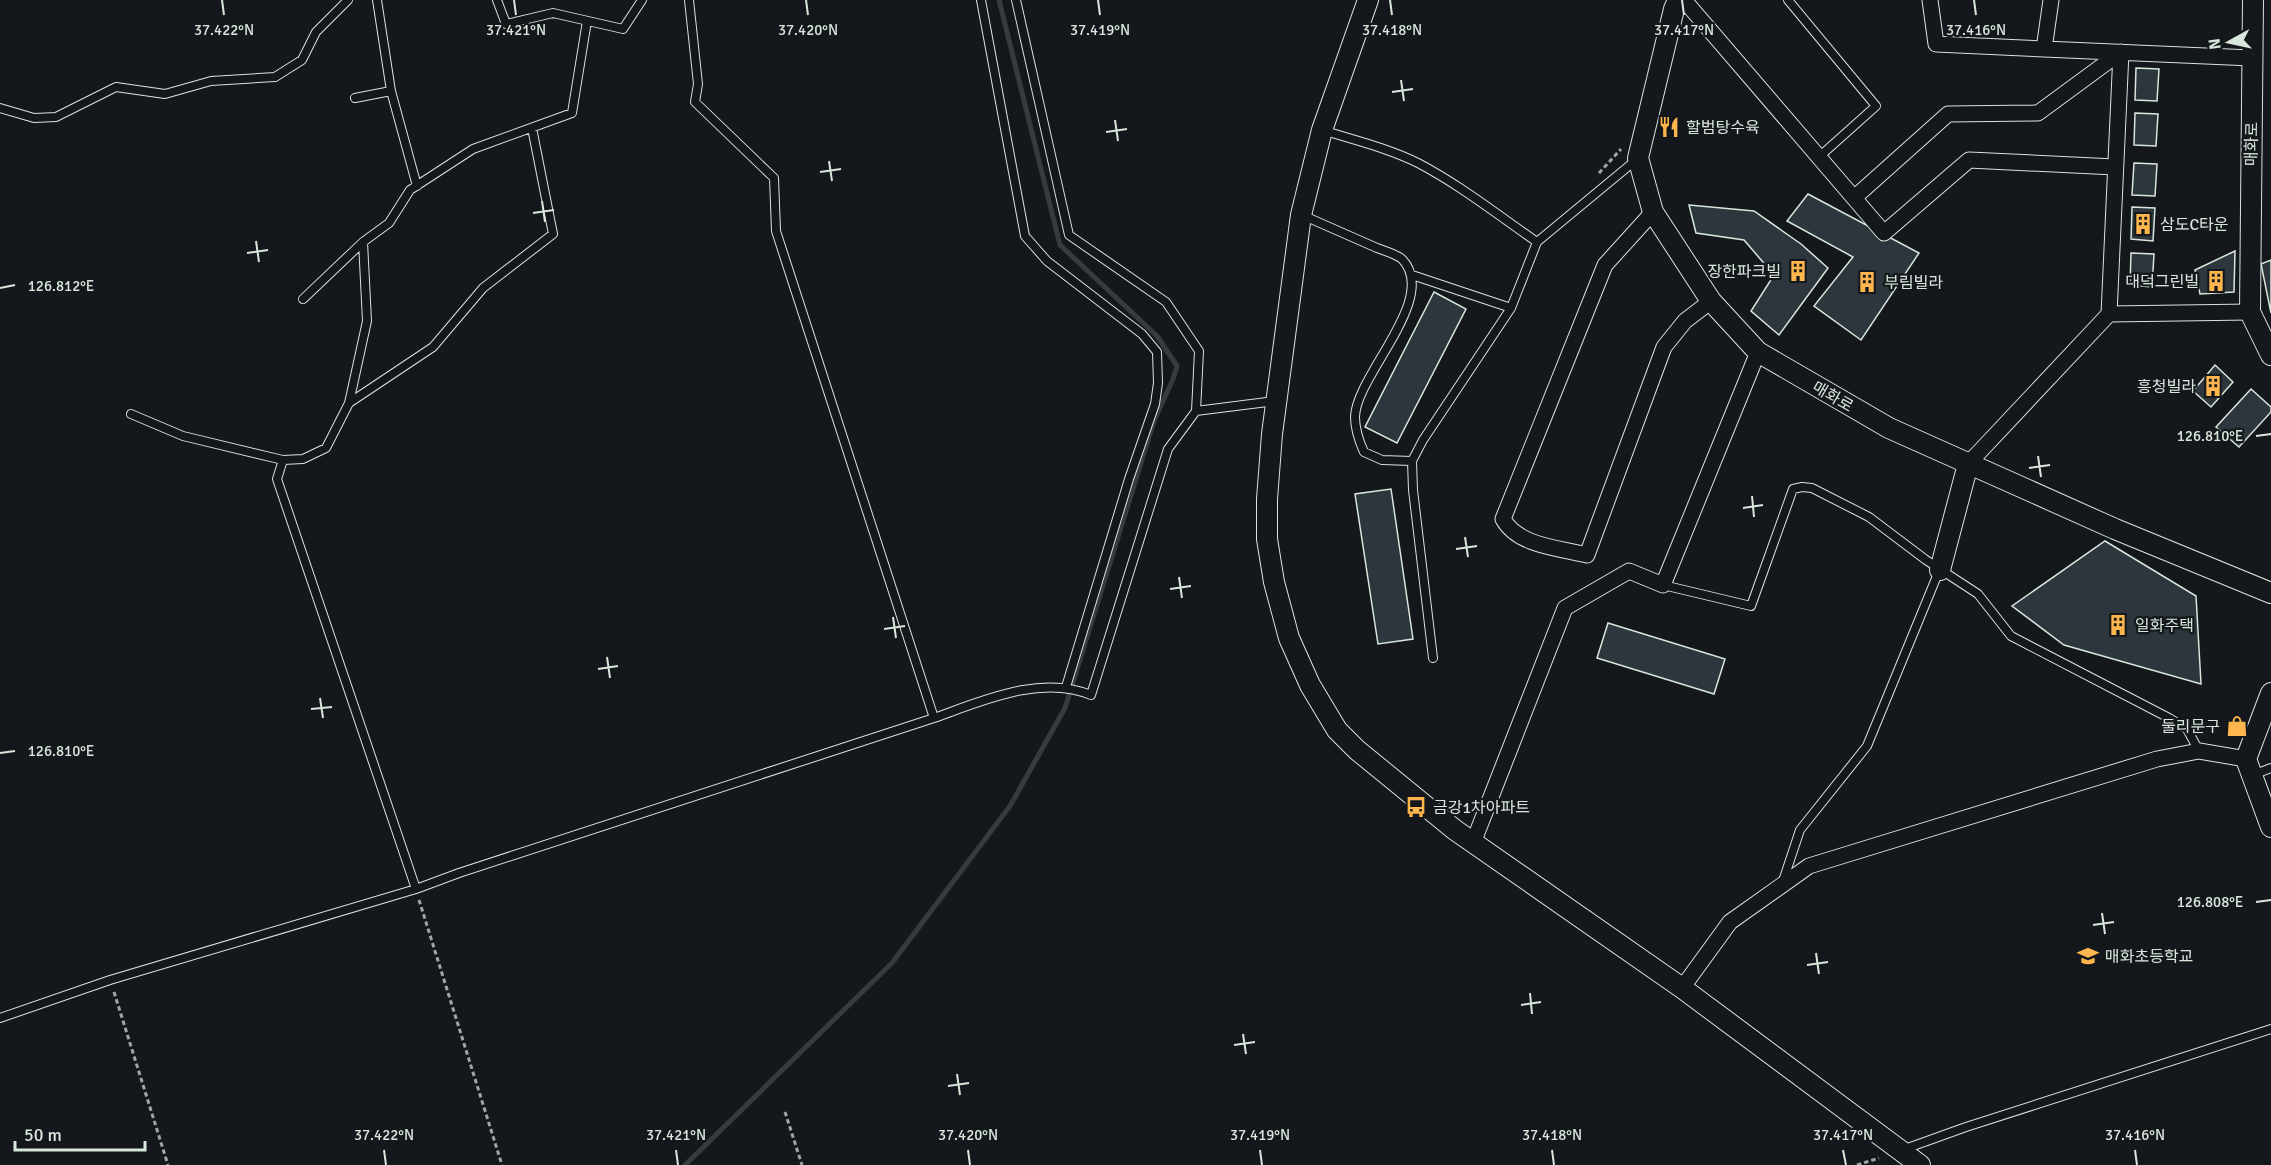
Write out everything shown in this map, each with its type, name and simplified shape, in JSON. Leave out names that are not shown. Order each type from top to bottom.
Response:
[{"type":"street","points":[[1368,0],[1322,130],[1301,215],[1276,401],[1267,499],[1267,538],[1274,582],[1289,638],[1310,685],[1337,730],[1357,750],[1473,843],[1682,988],[1920,1165]]},
{"type":"street","name":"매화로","points":[[1677,0],[1638,158],[1653,212],[1711,301],[1758,352],[1889,428],[2115,529],[2271,594]]},
{"type":"street","points":[[1684,0],[1884,233],[1969,160],[2115,167]]},
{"type":"street","points":[[1930,0],[1936,44],[2252,58]]},
{"type":"street","points":[[2044,49],[2051,0]]},
{"type":"street","name":"매화로","points":[[2253,0],[2250,312],[2271,355]]},
{"type":"street","points":[[1854,198],[1948,114],[2038,113],[2121,52]]},
{"type":"street","points":[[1940,570],[1968,464],[2109,314],[2121,52]]},
{"type":"street","points":[[1653,212],[1605,265],[1503,519],[1516,535],[1587,555],[1664,346],[1685,321],[1711,301]]},
{"type":"street","points":[[2109,314],[2250,312]]},
{"type":"street","points":[[1473,843],[1565,608],[1629,571],[1663,585],[1758,352]]},
{"type":"street","points":[[2271,693],[2249,767],[2271,827]]},
{"type":"street","points":[[1682,988],[1730,922],[1809,866],[2157,759],[2199,751],[2249,767]]},
{"type":"lane","points":[[0,108],[34,118],[56,117],[116,87],[165,94],[212,81],[275,77],[302,60],[315,32],[348,0]]},
{"type":"lane","points":[[377,0],[391,91],[417,186]]},
{"type":"lane","points":[[497,0],[506,24],[553,13],[623,29],[642,0]]},
{"type":"lane","points":[[689,0],[698,84],[695,102],[774,178],[776,231],[934,718]]},
{"type":"lane","points":[[981,0],[1025,236],[1047,261],[1142,334],[1157,352],[1158,383],[1155,404],[1129,479],[1066,687]]},
{"type":"lane","points":[[0,1018],[110,980],[416,889],[470,869],[934,718],[1010,691],[1066,687],[1091,695],[1168,449],[1196,411],[1199,351],[1166,302],[1069,235],[1016,0]]},
{"type":"lane","points":[[1788,0],[1876,106],[1819,157]]},
{"type":"lane","points":[[303,299],[363,242],[389,223],[410,190],[473,149],[572,113],[587,21]]},
{"type":"lane","points":[[355,98],[391,91]]},
{"type":"lane","points":[[349,403],[433,347],[483,288],[553,234],[532,128]]},
{"type":"lane","points":[[1322,130],[1370,144],[1417,163],[1463,190],[1537,242]]},
{"type":"lane","points":[[1433,658],[1413,490],[1412,461],[1423,440],[1511,308],[1537,242],[1638,158]]},
{"type":"lane","points":[[1301,215],[1401,258],[1412,275],[1412,293],[1354,415],[1356,433],[1364,452],[1382,460],[1412,461]]},
{"type":"lane","points":[[131,414],[183,436],[283,460],[303,459],[326,448],[349,403],[367,321],[363,242]]},
{"type":"lane","points":[[1412,275],[1511,308]]},
{"type":"lane","points":[[1196,411],[1276,401]]},
{"type":"lane","points":[[283,460],[277,479],[416,889]]},
{"type":"lane","points":[[1663,585],[1751,606],[1793,489],[1812,488],[1869,517],[1940,570],[1978,594],[2011,636],[2187,729],[2199,751]]},
{"type":"lane","points":[[1782,886],[1800,830],[1867,746],[1940,570]]},
{"type":"lane","points":[[2249,767],[2271,768]]},
{"type":"lane","points":[[1901,1150],[2271,1029]]},
{"type":"path","points":[[416,889],[502,1165]]},
{"type":"path","points":[[110,980],[168,1165]]},
{"type":"path","points":[[785,1112],[802,1165]]},
{"type":"building","points":[[2136,68],[2159,69],[2157,101],[2135,100]]},
{"type":"building","points":[[2135,113],[2158,114],[2156,146],[2134,145]]},
{"type":"building","name":"삼도C타운","points":[[2134,163],[2157,164],[2155,196],[2132,195]]},
{"type":"building","name":"부림빌라","points":[[1808,194],[1919,253],[1861,340],[1814,306],[1853,257],[1787,221]]},
{"type":"building","name":"장한파크빌","points":[[1689,205],[1754,211],[1801,244],[1828,268],[1779,335],[1751,311],[1774,275],[1744,240],[1696,233]]},
{"type":"building","name":"삼도C타운","points":[[2132,207],[2155,208],[2153,241],[2131,239]]},
{"type":"building","name":"대덕그린빌","points":[[2235,251],[2234,292],[2200,294],[2195,270]]},
{"type":"building","name":"삼도C타운","points":[[2131,253],[2154,254],[2152,287],[2130,285]]},
{"type":"building","points":[[2271,260],[2271,313],[2261,264]]},
{"type":"building","points":[[1434,292],[1466,309],[1397,443],[1365,427]]},
{"type":"building","name":"흥청빌라","points":[[2215,365],[2233,382],[2211,407],[2193,391]]},
{"type":"building","points":[[2251,389],[2271,407],[2271,412],[2239,447],[2216,427]]},
{"type":"building","points":[[1391,489],[1413,639],[1378,644],[1355,494]]},
{"type":"building","name":"일화주택","points":[[2105,541],[2196,596],[2201,684],[2064,645],[2012,606]]},
{"type":"building","points":[[1608,623],[1725,659],[1714,694],[1597,658]]},
{"type":"waterway","points":[[685,1165],[892,963],[1010,806],[1065,708],[1154,421],[1177,366],[1157,336],[1060,245],[999,0]]},
{"type":"place","name":"할범탕수육","points":[[1669,127]]},
{"type":"place","name":"삼도C타운","points":[[2143,224]]},
{"type":"place","name":"장한파크빌","points":[[1798,271]]},
{"type":"place","name":"대덕그린빌","points":[[2216,281]]},
{"type":"place","name":"부림빌라","points":[[1867,282]]},
{"type":"place","name":"흥청빌라","points":[[2213,386]]},
{"type":"place","name":"일화주택","points":[[2118,625]]},
{"type":"place","name":"둘리문구","points":[[2237,726]]},
{"type":"place","name":"금강1차아파트","points":[[1416,807]]},
{"type":"place","name":"매화초등학교","points":[[2088,956]]}]
